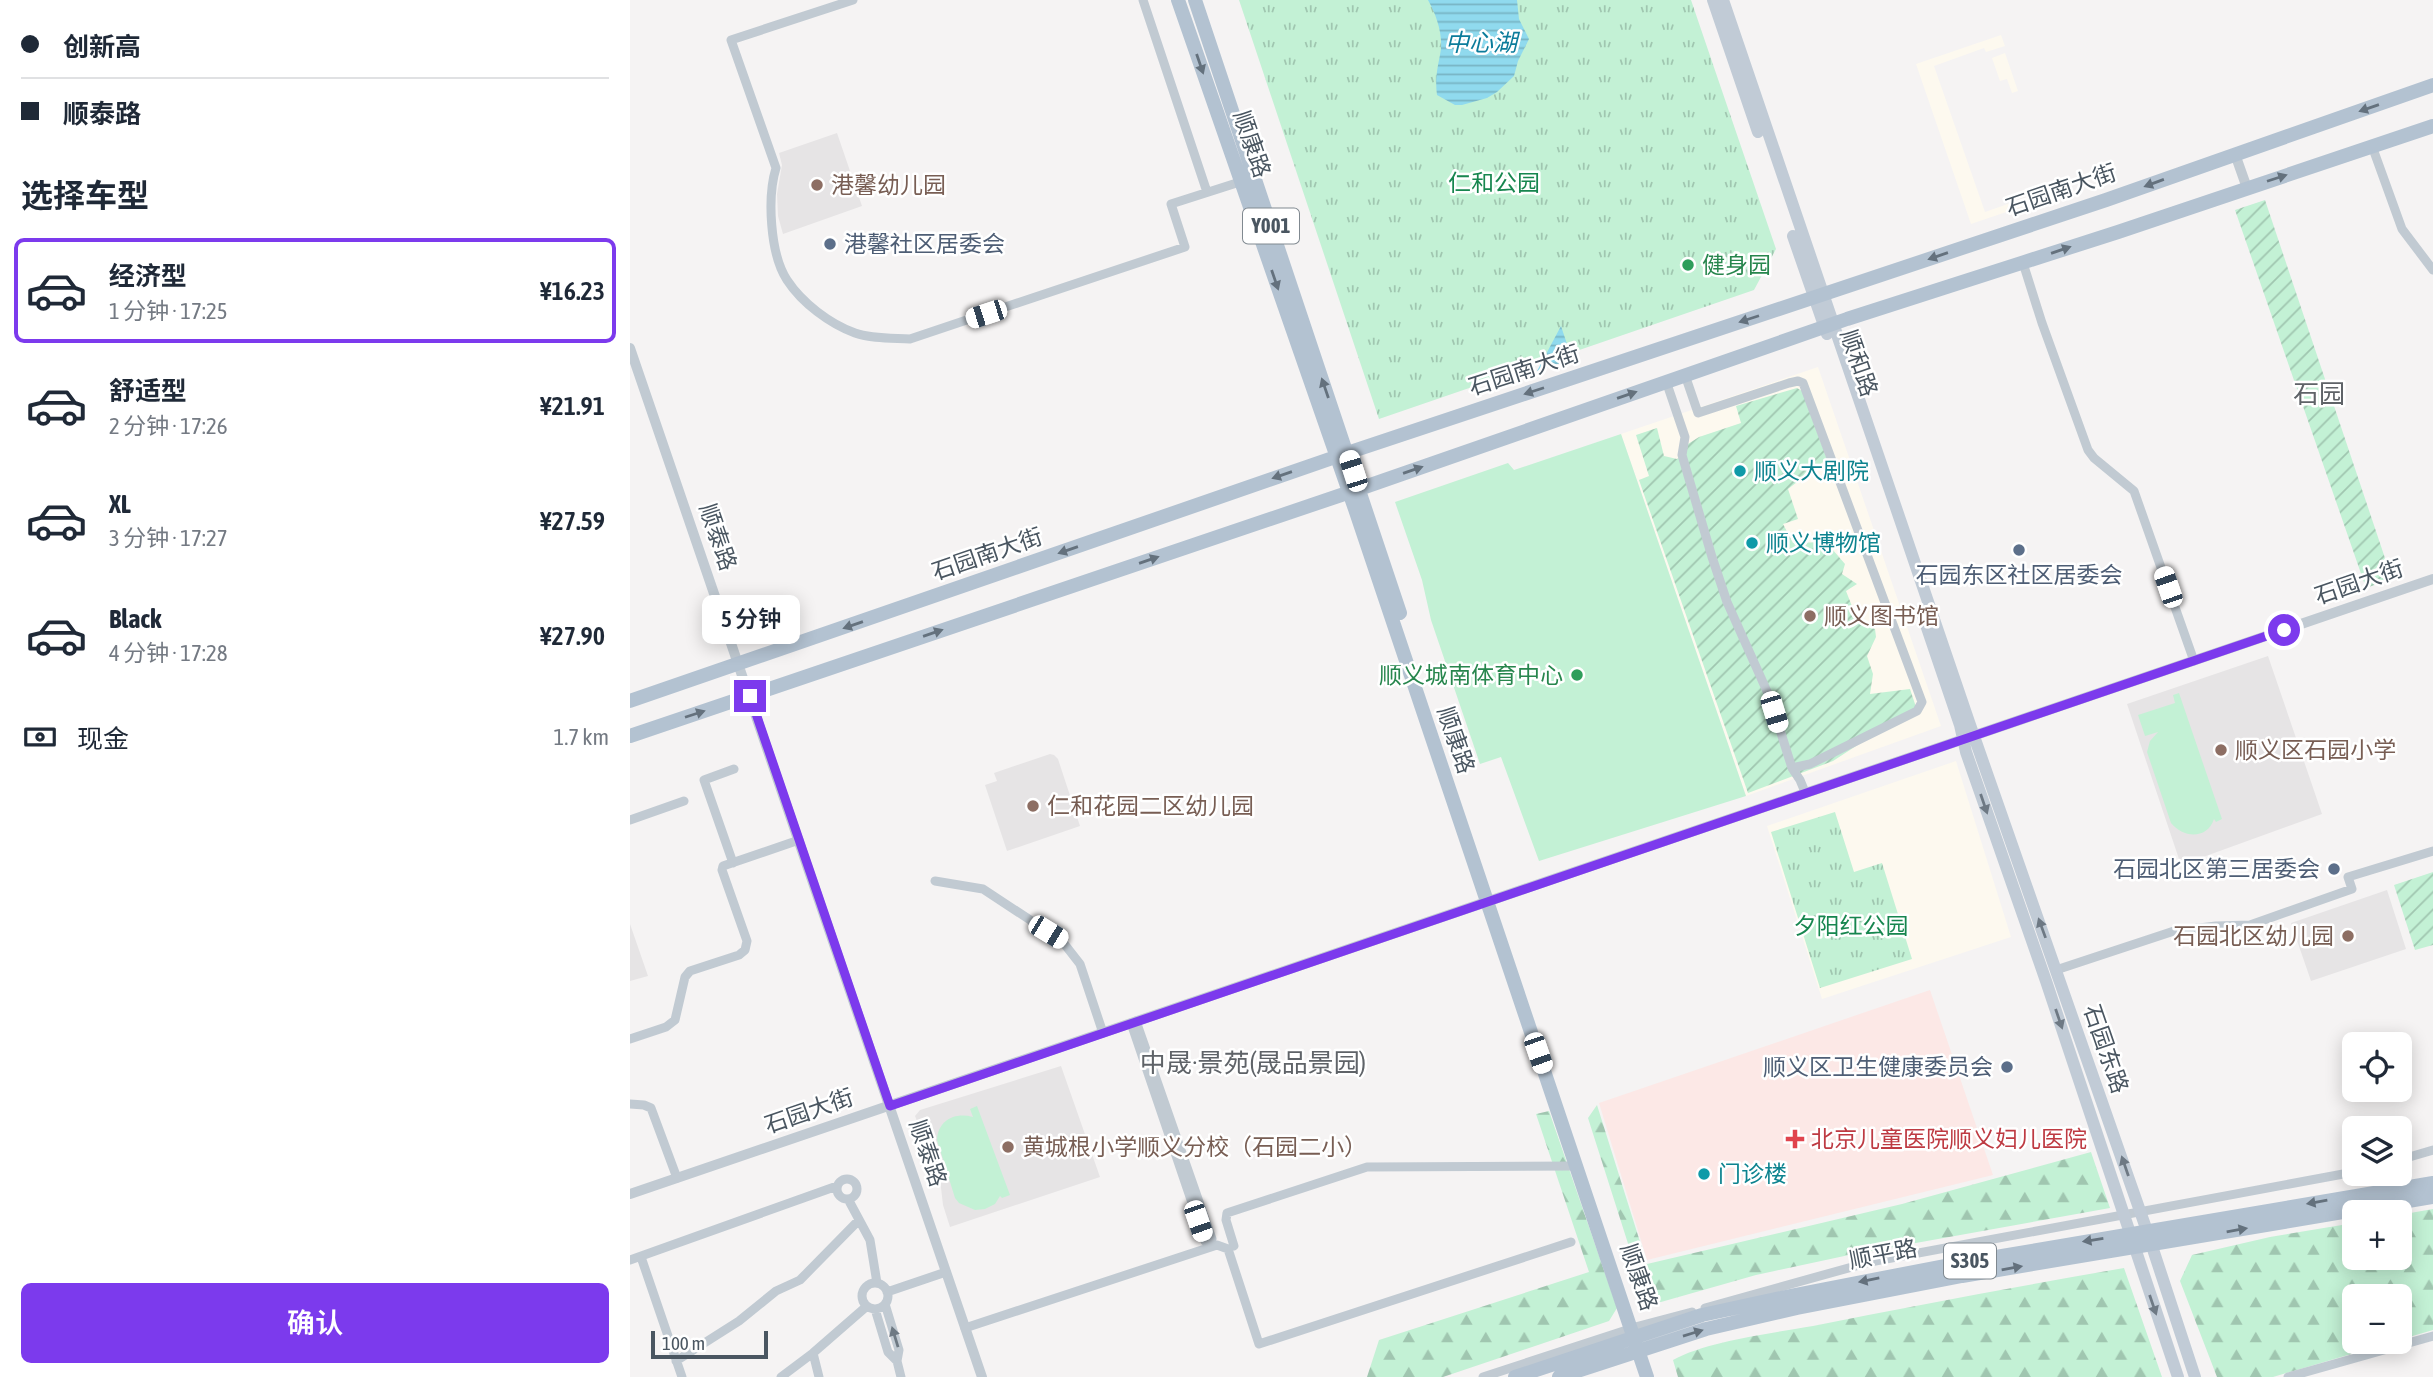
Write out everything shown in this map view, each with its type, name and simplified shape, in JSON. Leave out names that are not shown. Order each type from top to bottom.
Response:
[{"type":"main road","name":"顺康路","points":[[1178,0],[1247,179],[1353,490],[1639,1337],[1647,1377]]},
{"type":"main road","name":"顺康路","points":[[1195,0],[1247,179]]},
{"type":"main road","name":"顺和路","points":[[1713,0],[1819,295]]},
{"type":"main road","name":"顺和路","points":[[1723,0],[1829,326],[1968,738]]},
{"type":"main road","name":"石园南大街","points":[[630,701],[1341,455],[2106,200],[2433,85]]},
{"type":"main road","points":[[630,736],[1666,381],[2433,125]]},
{"type":"main road","name":"石园东路","points":[[1968,738],[2056,970],[2195,1377]]},
{"type":"main road","name":"石园东路","points":[[1968,738],[2178,1377]]},
{"type":"main road","name":"顺康路","points":[[1490,900],[1577,1166],[1639,1337],[1657,1377]]},
{"type":"main road","name":"顺平路","points":[[2149,1238],[2433,1183]]},
{"type":"main road","name":"顺平路","points":[[1515,1377],[1702,1315],[1796,1295],[1960,1263],[2433,1197]]},
{"type":"main road","name":"顺平路","points":[[1559,1377],[1639,1337]]},
{"type":"street","points":[[853,0],[731,40],[776,168],[771,183],[773,231],[786,279],[828,320],[856,334],[909,339],[1185,247],[1171,204],[1247,179]]},
{"type":"street","points":[[1143,0],[1207,192]]},
{"type":"street","points":[[2372,146],[2402,229],[2433,270]]},
{"type":"street","points":[[2235,154],[2247,188]]},
{"type":"street","points":[[2023,263],[2088,450],[2134,491],[2194,661]]},
{"type":"street","name":"顺泰路","points":[[630,348],[982,1377]]},
{"type":"street","points":[[1685,375],[1698,413]]},
{"type":"street","points":[[1666,381],[1685,437],[1682,454],[1712,558],[1727,602],[1770,698],[1792,768],[1806,792]]},
{"type":"street","points":[[1679,419],[1789,383],[1803,383],[1922,702],[1917,711],[1810,764],[1792,768]]},
{"type":"street","name":"石园大街","points":[[630,1194],[2433,579]]},
{"type":"street","points":[[1806,792],[1803,772],[1810,764]]},
{"type":"street","points":[[733,863],[704,780],[734,769]]},
{"type":"street","points":[[630,820],[684,801]]},
{"type":"street","points":[[630,1040],[666,1027],[675,1020],[685,977],[690,971],[739,955],[745,950],[747,941],[722,870],[723,866],[799,840]]},
{"type":"street","points":[[2056,970],[2174,931],[2250,925],[2352,889],[2348,877],[2433,851]]},
{"type":"street","points":[[935,881],[983,889],[1062,941],[1080,964],[1103,1033]]},
{"type":"street","points":[[1133,1022],[1208,1240]]},
{"type":"street","points":[[630,1104],[651,1108],[677,1178]]},
{"type":"street","points":[[2412,1156],[2433,1150]]},
{"type":"street","points":[[1234,1246],[1226,1220],[1227,1213],[1367,1167],[1577,1166]]},
{"type":"street","points":[[1483,1377],[1639,1337],[1870,1262],[2342,1174]]},
{"type":"street","points":[[630,1261],[838,1186],[844,1180],[853,1181],[857,1189],[856,1194],[848,1199]]},
{"type":"street","points":[[838,1186],[841,1197],[848,1199],[870,1240],[877,1283],[887,1292]]},
{"type":"street","points":[[676,1361],[739,1321],[776,1291],[800,1280],[859,1220]]},
{"type":"street","points":[[965,1328],[1217,1245],[1228,1249],[1259,1344],[1570,1242]]},
{"type":"street","points":[[641,1257],[682,1377]]},
{"type":"street","points":[[887,1292],[946,1272]]},
{"type":"street","points":[[877,1283],[864,1289],[862,1298],[871,1307],[888,1352],[897,1361]]},
{"type":"street","points":[[887,1292],[885,1304],[899,1350],[897,1361],[901,1377]]},
{"type":"street","points":[[781,1377],[871,1307],[885,1304]]},
{"type":"street","points":[[2288,1377],[2433,1336]]},
{"type":"street","points":[[813,1353],[819,1377]]},
{"type":"shaded area","points":[[2001,35],[2005,46],[1986,52],[1984,48],[1934,66],[1985,212],[2053,188],[2056,195],[1971,224],[1916,64]]},
{"type":"shaded area","points":[[2005,53],[2018,91],[2012,93],[2007,79],[2000,81],[1992,58]]},
{"type":"shaded area","name":"港馨幼儿园","points":[[837,133],[862,206],[783,234],[778,216],[777,194],[782,165],[779,153]]},
{"type":"shaded area","points":[[1818,367],[1941,726],[1746,796],[1621,434]]},
{"type":"shaded area","name":"顺义区石园小学","points":[[2268,656],[2322,814],[2181,865],[2127,704]]},
{"type":"shaded area","name":"仁和花园二区幼儿园","points":[[1050,754],[1058,759],[1080,826],[1007,851],[985,785],[997,781],[994,773]]},
{"type":"shaded area","points":[[1956,761],[2011,937],[1822,999],[1767,826]]},
{"type":"shaded area","name":"石园北区幼儿园","points":[[2387,890],[2406,949],[2311,981],[2291,923]]},
{"type":"shaded area","points":[[630,924],[648,976],[630,981]]},
{"type":"shaded area","name":"北京儿童医院顺义妇儿医院","points":[[1930,990],[1993,1175],[1647,1260],[1599,1103]]},
{"type":"shaded area","name":"黄城根小学顺义分校（石园二小）","points":[[1061,1066],[1100,1177],[950,1227],[943,1205],[940,1179],[915,1116],[920,1110]]},
{"type":"green space","name":"仁和公园","points":[[1239,0],[1691,0],[1776,249],[1754,290],[1379,419]]},
{"type":"green space","points":[[2265,200],[2392,579],[2366,588],[2235,210]]},
{"type":"green space","points":[[1797,388],[1802,391],[1827,459],[1788,489],[1798,519],[1783,524],[1793,543],[1826,542],[1845,564],[1842,574],[1857,584],[1846,591],[1857,619],[1875,629],[1876,637],[1867,656],[1873,674],[1870,694],[1910,689],[1916,707],[1833,761],[1748,793],[1639,480],[1649,476],[1636,435],[1657,428],[1664,456],[1677,459],[1686,453],[1688,444],[1699,437],[1741,423],[1736,406]]},
{"type":"green space","name":"顺义城南体育中心","points":[[1621,434],[1746,796],[1539,861],[1501,757],[1480,764],[1431,620],[1422,580],[1395,502],[1508,463],[1514,470]]},
{"type":"green space","points":[[2179,693],[2222,819],[2216,822],[2214,819],[2206,831],[2194,834],[2182,832],[2171,823],[2147,752],[2150,741],[2158,732],[2145,736],[2138,715],[2175,703],[2173,695]]},
{"type":"green space","name":"夕阳红公园","points":[[1835,812],[1854,872],[1882,863],[1912,959],[1820,988],[1771,832]]},
{"type":"green space","points":[[2433,872],[2433,945],[2415,950],[2394,885]]},
{"type":"green space","points":[[1597,1105],[1647,1264],[1902,1204],[2091,1152],[2110,1208],[1849,1255],[1756,1275],[1661,1302],[1646,1300],[1588,1118]]},
{"type":"green space","points":[[977,1106],[1010,1195],[1002,1198],[1000,1196],[995,1204],[985,1209],[975,1210],[959,1203],[955,1198],[937,1140],[944,1123],[954,1117],[973,1117],[970,1109]]},
{"type":"green space","points":[[1549,1111],[1617,1308],[1609,1321],[1443,1377],[1367,1377],[1379,1340],[1589,1272],[1536,1114]]},
{"type":"green space","points":[[2433,1209],[2433,1330],[2412,1336],[2412,1284],[2342,1284],[2342,1354],[2351,1354],[2273,1377],[2217,1377],[2180,1281],[2192,1255],[2270,1237],[2342,1225],[2342,1270],[2412,1270],[2412,1213]]},
{"type":"green space","points":[[2124,1268],[2162,1377],[1678,1377],[1673,1360],[1687,1353],[1741,1338]]},
{"type":"water","name":"中心湖","points":[[1428,0],[1517,0],[1519,19],[1529,39],[1514,76],[1497,92],[1487,98],[1462,105],[1455,105],[1437,95],[1441,41],[1437,20]]},
{"type":"water","points":[[1561,326],[1572,359],[1537,371]]},
{"type":"place","name":"港馨幼儿园","points":[[817,185]]},
{"type":"place","name":"港馨社区居委会","points":[[830,244]]},
{"type":"place","name":"健身园","points":[[1688,265]]},
{"type":"place","name":"顺义大剧院","points":[[1740,471]]},
{"type":"place","name":"顺义博物馆","points":[[1752,543]]},
{"type":"place","name":"石园东区社区居委会","points":[[2019,550]]},
{"type":"place","name":"顺义图书馆","points":[[1810,616]]},
{"type":"place","name":"顺义城南体育中心","points":[[1577,675]]},
{"type":"place","name":"顺义区石园小学","points":[[2221,750]]},
{"type":"place","name":"仁和花园二区幼儿园","points":[[1033,806]]},
{"type":"place","name":"石园北区第三居委会","points":[[2334,869]]},
{"type":"place","name":"石园北区幼儿园","points":[[2348,936]]},
{"type":"place","name":"顺义区卫生健康委员会","points":[[2007,1067]]},
{"type":"place","name":"北京儿童医院顺义妇儿医院","points":[[1795,1139]]},
{"type":"place","name":"黄城根小学顺义分校（石园二小）","points":[[1008,1147]]},
{"type":"place","name":"门诊楼","points":[[1704,1174]]},
{"type":"district","name":"石园","points":[[2319,394]]},
{"type":"district","name":"中晟·景苑(晟品景园)","points":[[1253,1063]]},
{"type":"route","points":[[750,696],[890,1106],[2284,630]]}]
